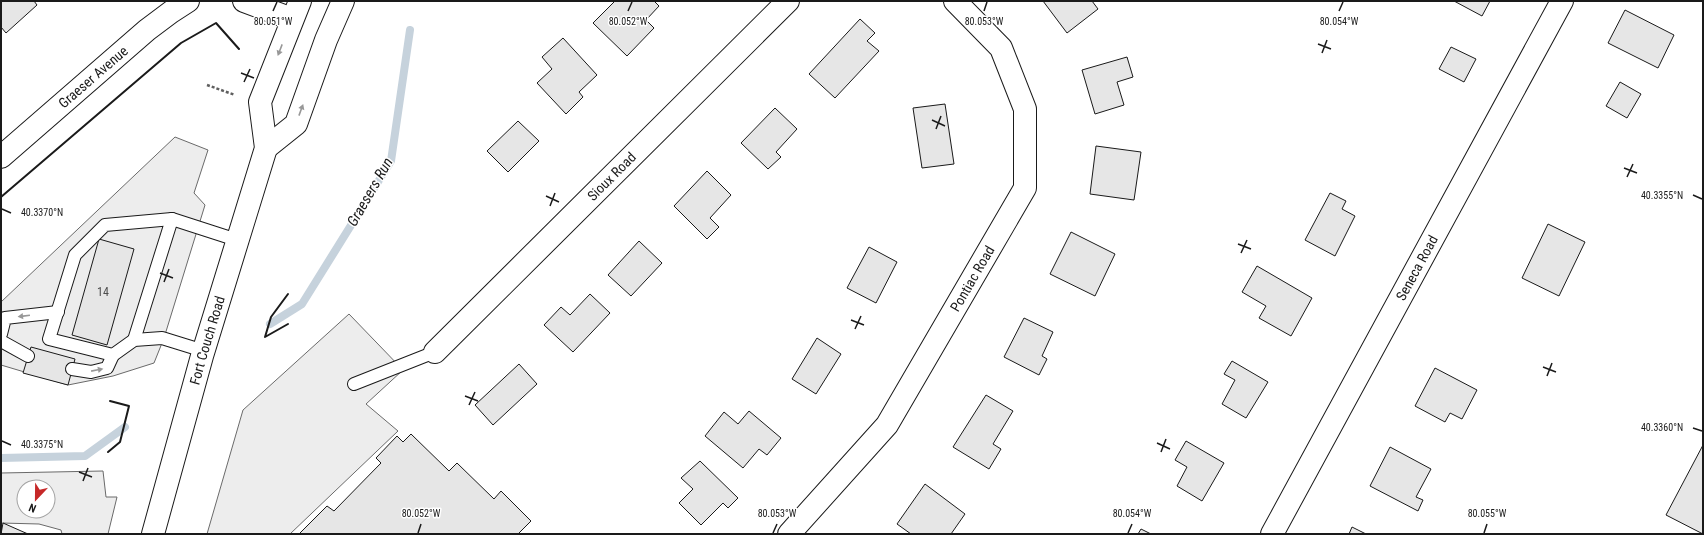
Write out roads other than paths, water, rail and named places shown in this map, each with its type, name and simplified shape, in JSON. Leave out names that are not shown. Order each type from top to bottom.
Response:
[{"type":"street","name":"Graeser Avenue","points":[[1,157],[147,30],[188,1]]},
{"type":"street","points":[[244,1],[296,10]]},
{"type":"street","points":[[266,148],[296,124],[343,1]]},
{"type":"street","name":"Sioux Road","points":[[435,352],[788,1]]},
{"type":"street","name":"Pontiac Road","points":[[789,534],[887,425],[1025,188],[1026,109],[1001,48],[955,1]]},
{"type":"street","name":"Seneca Road","points":[[1272,534],[1562,1]]},
{"type":"street","name":"Fort Couch Road","points":[[153,534],[204,351],[266,148],[260,102],[296,10]]},
{"type":"lane","points":[[113,355],[49,339],[75,255],[105,225],[172,219],[237,240]]},
{"type":"lane","points":[[134,340],[172,219]]},
{"type":"lane","points":[[1,334],[6,318],[58,312]]},
{"type":"lane","points":[[72,369],[91,372],[107,368],[113,355],[134,340],[162,338],[204,351]]},
{"type":"lane","points":[[1,341],[28,356]]},
{"type":"lane","points":[[354,384],[435,352]]},
{"type":"waterway","name":"Graesers Run","points":[[270,324],[302,304],[391,161],[410,30]]},
{"type":"waterway","name":"Graesers Run","points":[[1,458],[85,456],[125,427]]}]
